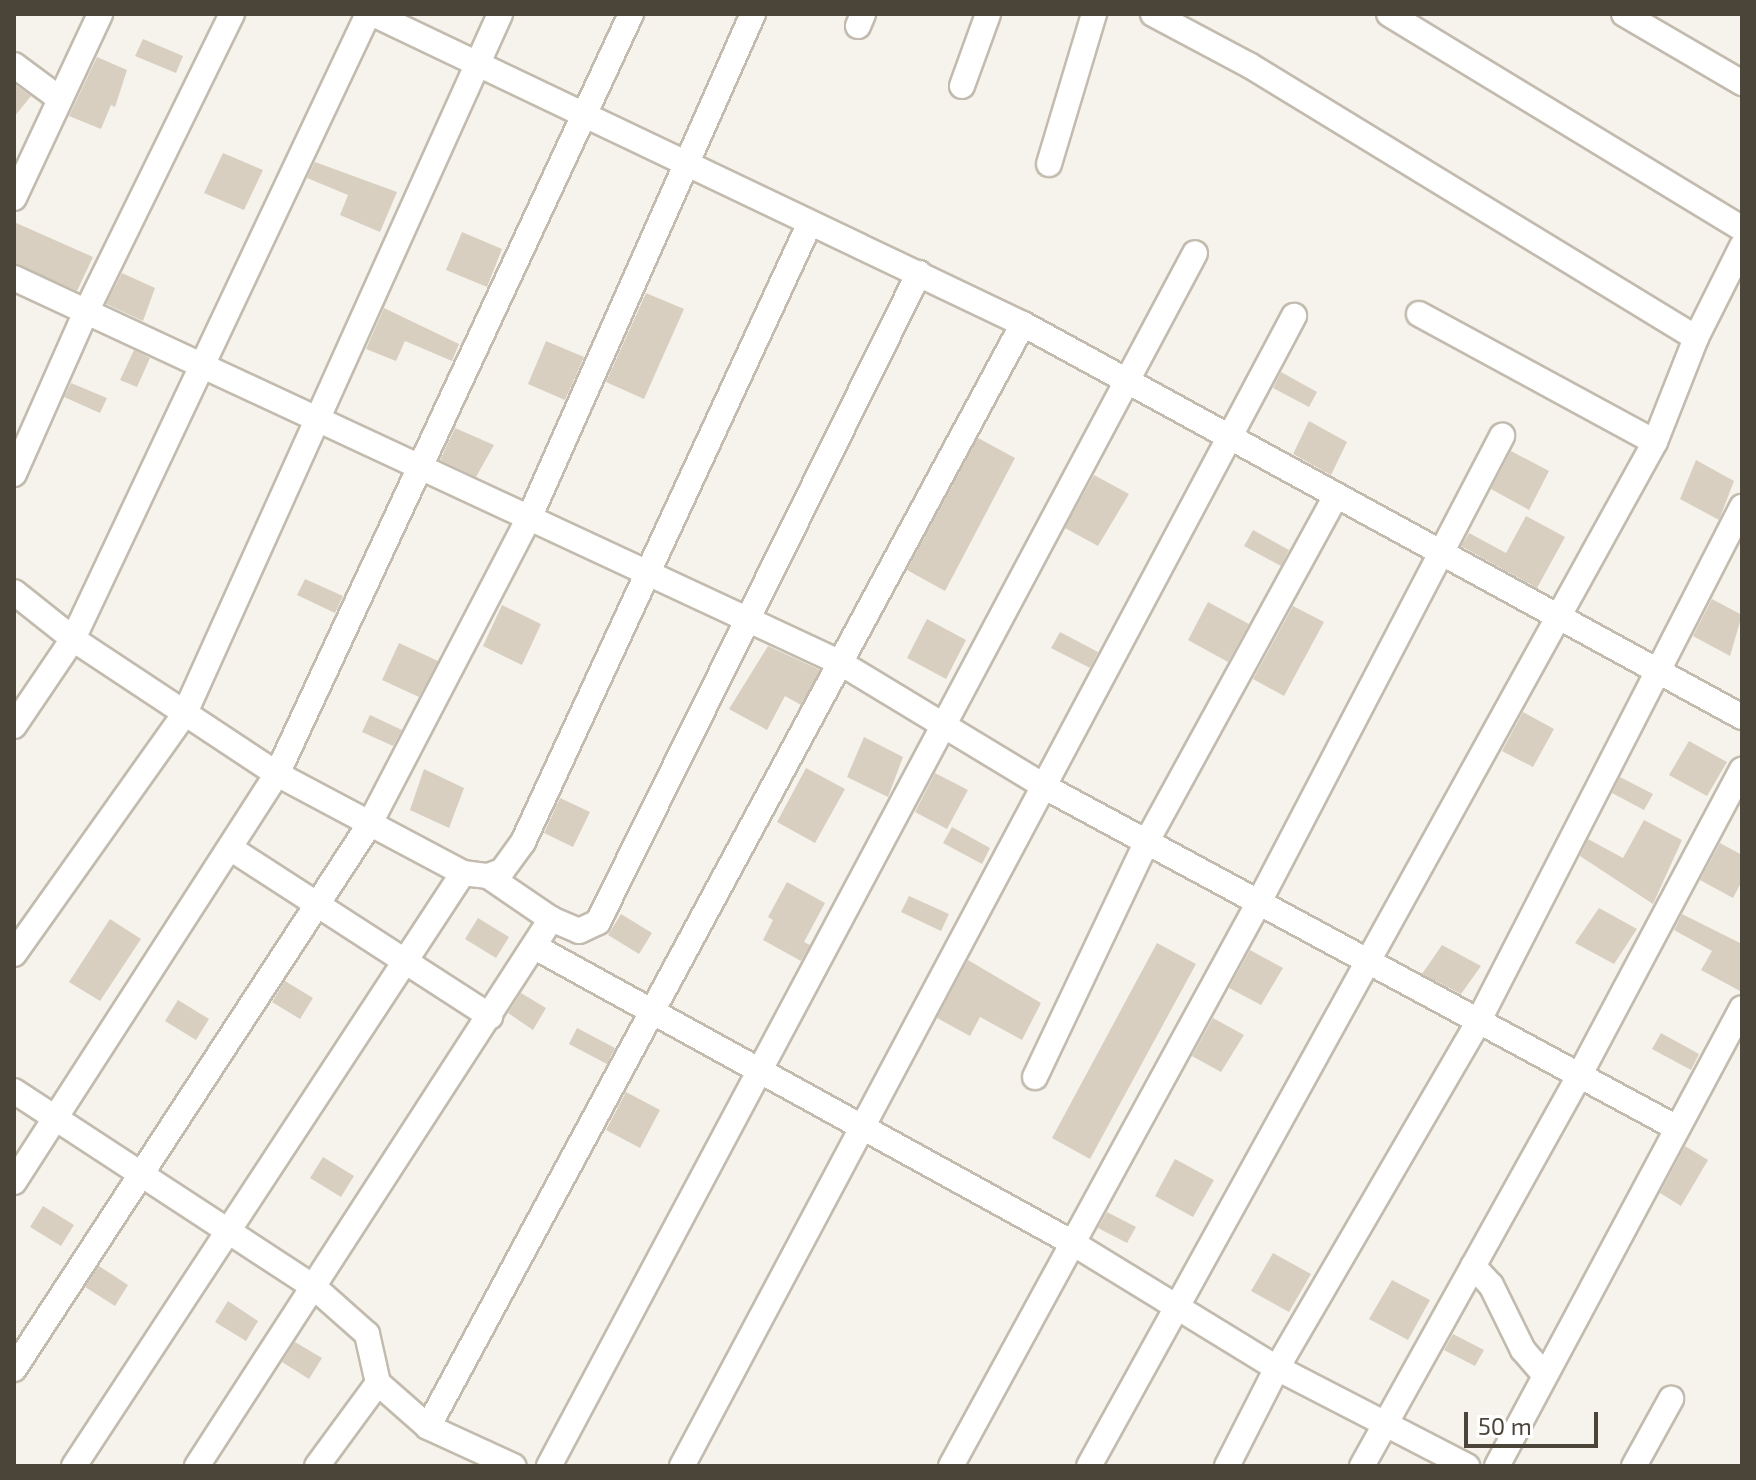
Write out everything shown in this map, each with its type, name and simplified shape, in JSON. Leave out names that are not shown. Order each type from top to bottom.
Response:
[{"type":"street","points":[[14,198],[100,14]]},
{"type":"street","points":[[14,474],[85,314],[232,14]]},
{"type":"street","points":[[14,726],[73,639],[370,14],[580,116],[690,162],[1023,324],[1125,383],[1234,438],[1335,498],[1742,717]]},
{"type":"street","points":[[14,954],[184,715],[314,419],[500,14]]},
{"type":"street","points":[[14,1182],[277,774],[423,467],[580,116],[631,14]]},
{"type":"street","points":[[14,1369],[369,825],[530,516],[690,162],[753,14]]},
{"type":"street","points":[[962,86],[988,14]]},
{"type":"street","points":[[1049,164],[1094,14]]},
{"type":"street","points":[[1153,14],[1249,65],[1696,338]]},
{"type":"street","points":[[1389,14],[1742,229]]},
{"type":"street","points":[[1624,14],[1742,83]]},
{"type":"street","points":[[14,65],[60,99]]},
{"type":"street","points":[[14,592],[73,639],[277,774],[463,873],[488,876],[502,871],[523,842],[810,223]]},
{"type":"street","points":[[1089,1466],[1655,442],[1696,338],[1742,246]]},
{"type":"street","points":[[549,1466],[1195,253]]},
{"type":"street","points":[[488,876],[551,919],[579,931],[598,922],[919,273]]},
{"type":"street","points":[[14,278],[85,314],[530,516],[839,662],[1045,787],[1675,1127]]},
{"type":"street","points":[[1419,314],[1655,442]]},
{"type":"street","points":[[682,1466],[860,1126],[1234,438],[1294,316]]},
{"type":"street","points":[[428,1427],[1023,324]]},
{"type":"street","points":[[951,1466],[1259,902],[1436,553],[1502,436]]},
{"type":"street","points":[[1035,1077],[1147,841],[1335,498]]},
{"type":"street","points":[[1227,1466],[1277,1368],[1478,1022],[1742,507]]},
{"type":"street","points":[[1362,1466],[1579,1076],[1742,770]]},
{"type":"street","points":[[230,848],[319,902],[490,1016]]},
{"type":"street","points":[[74,1466],[463,873]]},
{"type":"street","points":[[197,1466],[551,919]]},
{"type":"street","points":[[535,947],[763,1068],[860,1126],[1071,1242],[1179,1305],[1277,1368],[1467,1466]]},
{"type":"street","points":[[1497,1466],[1675,1127],[1741,1014]]},
{"type":"street","points":[[14,1091],[314,1287],[367,1334],[378,1383],[428,1427],[471,1458],[513,1466]]},
{"type":"street","points":[[1473,1266],[1491,1285],[1523,1350],[1544,1374]]},
{"type":"street","points":[[317,1466],[378,1383]]},
{"type":"street","points":[[1634,1466],[1671,1399]]},
{"type":"building","points":[[143,39],[183,56],[176,73],[135,56]]},
{"type":"building","points":[[97,57],[127,70],[115,107],[111,105],[101,129],[69,116]]},
{"type":"building","points":[[14,84],[31,96],[14,117]]},
{"type":"building","points":[[223,153],[263,170],[244,210],[204,193]]},
{"type":"building","points":[[315,162],[397,192],[380,232],[340,215],[348,195],[307,178]]},
{"type":"building","points":[[14,222],[93,257],[77,291],[14,263]]},
{"type":"building","points":[[462,232],[502,249],[487,287],[446,270]]},
{"type":"building","points":[[122,273],[155,288],[143,321],[106,304]]},
{"type":"building","points":[[646,293],[684,309],[644,399],[606,382]]},
{"type":"building","points":[[384,308],[459,344],[452,361],[405,341],[396,361],[366,349]]},
{"type":"building","points":[[546,341],[584,357],[565,400],[528,384]]},
{"type":"building","points":[[134,350],[150,358],[137,387],[120,380]]},
{"type":"building","points":[[1281,372],[1317,392],[1309,407],[1273,388]]},
{"type":"building","points":[[71,383],[107,398],[100,413],[64,397]]},
{"type":"building","points":[[1309,421],[1347,442],[1331,475],[1293,454]]},
{"type":"building","points":[[455,428],[494,445],[476,477],[440,460]]},
{"type":"building","points":[[978,438],[1015,458],[945,591],[907,570]]},
{"type":"building","points":[[1511,451],[1549,471],[1529,510],[1491,489]]},
{"type":"building","points":[[1696,460],[1734,481],[1719,520],[1680,499]]},
{"type":"building","points":[[1094,475],[1129,494],[1098,546],[1065,528]]},
{"type":"building","points":[[1526,516],[1565,537],[1537,588],[1461,546],[1469,533],[1506,553]]},
{"type":"building","points":[[1253,530],[1289,550],[1281,566],[1244,546]]},
{"type":"building","points":[[305,579],[343,596],[335,613],[297,595]]},
{"type":"building","points":[[1712,599],[1742,615],[1730,656],[1693,636]]},
{"type":"building","points":[[1208,602],[1249,624],[1228,662],[1188,640]]},
{"type":"building","points":[[502,605],[541,624],[522,665],[483,646]]},
{"type":"building","points":[[1293,606],[1324,622],[1284,696],[1253,679]]},
{"type":"building","points":[[927,619],[966,640],[946,679],[907,658]]},
{"type":"building","points":[[1060,632],[1098,652],[1090,668],[1051,648]]},
{"type":"building","points":[[399,643],[438,661],[419,697],[382,680]]},
{"type":"building","points":[[768,646],[820,670],[801,705],[785,696],[767,730],[729,709]]},
{"type":"building","points":[[1523,712],[1554,729],[1533,767],[1502,751]]},
{"type":"building","points":[[370,715],[402,730],[393,746],[362,732]]},
{"type":"building","points":[[864,737],[903,757],[888,797],[847,777]]},
{"type":"building","points":[[1689,741],[1727,762],[1707,796],[1669,775]]},
{"type":"building","points":[[806,768],[845,789],[815,843],[777,822]]},
{"type":"building","points":[[424,769],[464,788],[449,828],[410,810]]},
{"type":"building","points":[[935,773],[968,790],[947,829],[915,812]]},
{"type":"building","points":[[1620,777],[1653,794],[1644,810],[1612,793]]},
{"type":"building","points":[[560,798],[590,812],[573,847],[544,833]]},
{"type":"building","points":[[1644,820],[1682,840],[1653,904],[1580,856],[1588,839],[1623,858]]},
{"type":"building","points":[[952,827],[990,848],[982,864],[943,843]]},
{"type":"building","points":[[1720,843],[1742,855],[1742,881],[1733,898],[1700,880]]},
{"type":"building","points":[[787,882],[825,903],[804,942],[810,945],[801,961],[763,940],[773,920],[768,917]]},
{"type":"building","points":[[909,896],[949,914],[941,931],[901,912]]},
{"type":"building","points":[[1599,908],[1637,929],[1614,964],[1575,943]]},
{"type":"building","points":[[621,914],[652,933],[639,954],[608,935]]},
{"type":"building","points":[[1682,914],[1742,944],[1742,992],[1701,970],[1712,951],[1674,930]]},
{"type":"building","points":[[478,918],[509,937],[496,958],[465,939]]},
{"type":"building","points":[[110,919],[141,939],[100,1001],[69,982]]},
{"type":"building","points":[[1157,943],[1196,964],[1090,1159],[1052,1138]]},
{"type":"building","points":[[1442,945],[1481,966],[1461,994],[1422,974]]},
{"type":"building","points":[[1250,950],[1283,968],[1261,1005],[1229,988]]},
{"type":"building","points":[[968,960],[1041,1003],[1022,1040],[980,1017],[970,1036],[937,1018]]},
{"type":"building","points":[[285,981],[313,998],[300,1019],[272,1002]]},
{"type":"building","points":[[521,993],[546,1008],[533,1030],[508,1013]]},
{"type":"building","points":[[178,1000],[209,1019],[196,1040],[165,1021]]},
{"type":"building","points":[[1213,1018],[1244,1035],[1221,1072],[1192,1056]]},
{"type":"building","points":[[577,1028],[615,1048],[607,1064],[569,1044]]},
{"type":"building","points":[[1661,1033],[1699,1054],[1691,1070],[1652,1049]]},
{"type":"building","points":[[626,1092],[660,1110],[640,1148],[606,1130]]},
{"type":"building","points":[[1685,1146],[1708,1160],[1681,1206],[1660,1193]]},
{"type":"building","points":[[323,1157],[354,1176],[341,1197],[310,1178]]},
{"type":"building","points":[[1175,1159],[1214,1180],[1193,1217],[1155,1196]]},
{"type":"building","points":[[43,1206],[74,1225],[61,1246],[30,1227]]},
{"type":"building","points":[[1107,1212],[1136,1227],[1127,1243],[1098,1228]]},
{"type":"building","points":[[1273,1253],[1311,1274],[1289,1312],[1251,1291]]},
{"type":"building","points":[[99,1266],[128,1285],[115,1306],[85,1287]]},
{"type":"building","points":[[1392,1280],[1430,1300],[1408,1340],[1369,1319]]},
{"type":"building","points":[[228,1301],[258,1321],[246,1341],[215,1322]]},
{"type":"building","points":[[1453,1334],[1484,1350],[1475,1366],[1444,1350]]},
{"type":"building","points":[[295,1342],[322,1358],[309,1379],[282,1362]]}]
